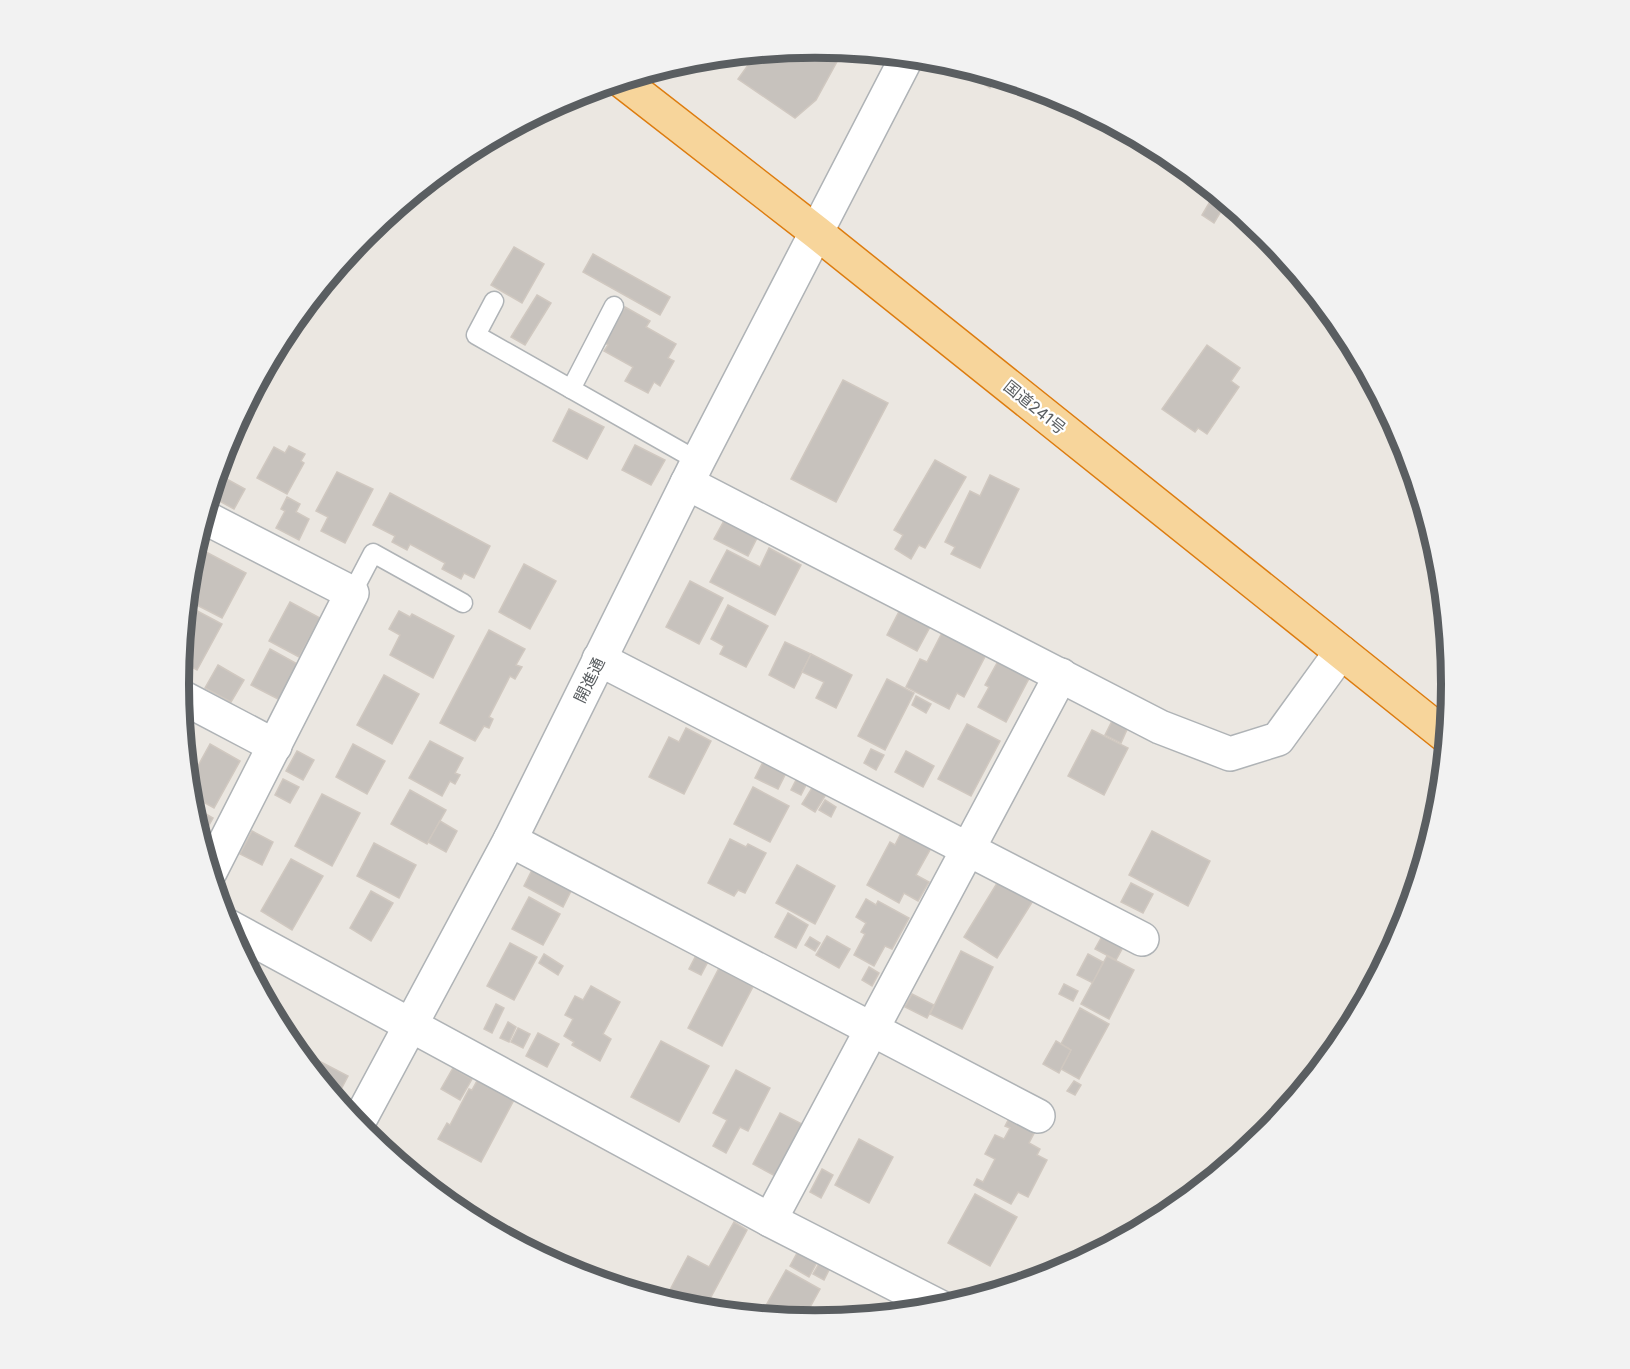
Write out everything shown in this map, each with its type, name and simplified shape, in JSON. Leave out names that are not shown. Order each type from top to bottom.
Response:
[{"type":"highway","name":"国道241号","points":[[630,87],[816,232],[1439,731]]},
{"type":"street","name":"開進通","points":[[362,1116],[510,840],[692,472],[903,65]]},
{"type":"street","points":[[692,472],[1160,727],[1230,754],[1278,739],[1341,652]]},
{"type":"street","points":[[211,520],[352,593],[215,863]]},
{"type":"street","points":[[599,659],[1142,939]]},
{"type":"street","points":[[770,1220],[1061,675]]},
{"type":"street","points":[[189,701],[275,746]]},
{"type":"street","points":[[510,840],[1038,1116]]},
{"type":"street","points":[[241,933],[770,1220],[926,1300]]},
{"type":"lane","points":[[494,301],[476,335],[571,389],[692,472]]},
{"type":"lane","points":[[571,389],[614,306]]},
{"type":"lane","points":[[352,593],[373,554],[463,603]]},
{"type":"building","points":[[815,58],[838,59],[816,100],[795,118],[738,79],[750,62]]},
{"type":"building","points":[[978,80],[992,85],[990,88]]},
{"type":"building","points":[[1211,200],[1222,209],[1214,223],[1202,215]]},
{"type":"building","points":[[514,247],[544,264],[522,303],[491,285]]},
{"type":"building","points":[[593,254],[670,297],[660,315],[583,272]]},
{"type":"building","points":[[537,295],[551,303],[525,345],[511,337]]},
{"type":"building","points":[[625,307],[650,321],[646,327],[676,344],[668,358],[674,361],[660,386],[654,382],[648,393],[625,381],[633,367],[604,351],[608,345],[605,343],[613,317],[618,319]]},
{"type":"building","points":[[1207,345],[1240,368],[1231,381],[1239,387],[1207,434],[1198,428],[1195,432],[1162,409]]},
{"type":"building","points":[[843,380],[888,403],[836,502],[791,479]]},
{"type":"building","points":[[569,409],[604,427],[587,459],[553,441]]},
{"type":"building","points":[[635,445],[665,460],[651,485],[622,470]]},
{"type":"building","points":[[289,446],[305,454],[301,461],[304,463],[287,494],[257,478],[274,447],[285,453]]},
{"type":"building","points":[[935,460],[966,477],[925,548],[919,545],[911,559],[895,549],[903,535],[894,530]]},
{"type":"building","points":[[337,472],[373,489],[345,543],[321,531],[328,517],[316,511]]},
{"type":"building","points":[[990,475],[1019,489],[980,568],[951,554],[955,547],[945,542],[970,491],[980,496]]},
{"type":"building","points":[[224,478],[245,489],[234,509],[217,500]]},
{"type":"building","points":[[390,493],[490,546],[474,578],[464,573],[461,579],[442,569],[445,563],[410,544],[407,550],[392,542],[395,536],[373,525]]},
{"type":"building","points":[[287,497],[300,504],[296,512],[309,519],[299,540],[276,528],[285,511],[281,509]]},
{"type":"building","points":[[725,519],[758,536],[748,556],[714,539]]},
{"type":"building","points":[[769,548],[801,565],[775,615],[710,582],[727,550],[760,567]]},
{"type":"building","points":[[206,552],[246,573],[222,618],[194,604],[201,560]]},
{"type":"building","points":[[524,564],[556,581],[530,629],[499,612]]},
{"type":"building","points":[[690,581],[723,598],[699,644],[666,627]]},
{"type":"building","points":[[906,598],[937,614],[917,651],[887,635]]},
{"type":"building","points":[[290,602],[320,618],[299,657],[269,641]]},
{"type":"building","points":[[728,605],[768,626],[746,667],[720,654],[724,646],[711,639]]},
{"type":"building","points":[[193,609],[222,624],[197,670],[189,666]]},
{"type":"building","points":[[399,611],[410,617],[412,614],[454,636],[433,678],[390,655],[400,635],[389,629]]},
{"type":"building","points":[[946,625],[990,647],[964,697],[957,693],[949,709],[906,687],[920,659],[927,662]]},
{"type":"building","points":[[489,630],[525,649],[516,665],[522,667],[515,679],[510,676],[489,717],[493,719],[489,728],[484,726],[475,741],[440,723]]},
{"type":"building","points":[[785,642],[811,654],[794,688],[769,675]]},
{"type":"building","points":[[270,649],[301,666],[282,701],[251,685]]},
{"type":"building","points":[[1003,652],[1034,669],[1006,722],[978,707],[989,687],[985,685]]},
{"type":"building","points":[[811,654],[852,675],[836,708],[816,698],[824,682],[802,672]]},
{"type":"building","points":[[218,665],[244,680],[231,702],[205,688]]},
{"type":"building","points":[[384,675],[419,694],[392,744],[357,725]]},
{"type":"building","points":[[887,679],[914,693],[885,750],[858,736]]},
{"type":"building","points":[[916,696],[931,704],[926,713],[912,705]]},
{"type":"building","points":[[1114,717],[1129,725],[1121,743],[1105,735]]},
{"type":"building","points":[[967,724],[1000,741],[971,796],[938,779]]},
{"type":"building","points":[[686,728],[711,741],[684,794],[649,777],[669,737],[679,742]]},
{"type":"building","points":[[1092,730],[1128,748],[1104,795],[1068,776]]},
{"type":"building","points":[[430,741],[463,758],[455,773],[460,775],[455,784],[450,781],[442,796],[409,778]]},
{"type":"building","points":[[210,744],[240,761],[214,808],[200,800],[195,771]]},
{"type":"building","points":[[353,744],[385,761],[367,794],[336,777]]},
{"type":"building","points":[[871,749],[884,755],[876,770],[864,763]]},
{"type":"building","points":[[297,751],[314,760],[303,780],[286,771]]},
{"type":"building","points":[[906,751],[934,766],[923,787],[895,772]]},
{"type":"building","points":[[766,756],[789,767],[778,789],[755,778]]},
{"type":"building","points":[[797,778],[807,783],[801,795],[791,790]]},
{"type":"building","points":[[283,779],[299,787],[290,803],[275,795]]},
{"type":"building","points":[[817,780],[830,788],[815,812],[802,804]]},
{"type":"building","points":[[753,787],[789,806],[770,842],[734,824]]},
{"type":"building","points":[[410,790],[446,810],[427,844],[391,824]]},
{"type":"building","points":[[322,794],[360,813],[332,866],[295,846]]},
{"type":"building","points":[[825,800],[836,807],[831,817],[819,810]]},
{"type":"building","points":[[202,812],[213,818],[206,830]]},
{"type":"building","points":[[440,821],[457,831],[446,852],[428,842]]},
{"type":"building","points":[[905,825],[935,841],[916,875],[929,882],[918,901],[904,893],[899,903],[867,885],[890,842],[895,845]]},
{"type":"building","points":[[252,831],[273,842],[262,865],[240,854]]},
{"type":"building","points":[[1152,831],[1210,861],[1188,906],[1129,875]]},
{"type":"building","points":[[730,839],[746,847],[748,844],[766,853],[745,893],[738,890],[734,896],[708,883]]},
{"type":"building","points":[[374,843],[416,865],[399,898],[357,876]]},
{"type":"building","points":[[538,858],[577,879],[563,907],[524,886]]},
{"type":"building","points":[[291,859],[323,876],[292,930],[261,911]]},
{"type":"building","points":[[797,865],[835,886],[815,924],[776,903]]},
{"type":"building","points":[[1002,875],[1036,896],[997,958],[964,937]]},
{"type":"building","points":[[1131,883],[1153,894],[1143,913],[1121,902]]},
{"type":"building","points":[[371,891],[393,903],[371,941],[350,928]]},
{"type":"building","points":[[529,897],[560,914],[543,945],[512,929]]},
{"type":"building","points":[[866,899],[876,905],[878,901],[909,918],[892,949],[885,946],[874,966],[854,955],[865,934],[861,932],[866,923],[856,917]]},
{"type":"building","points":[[788,913],[808,925],[796,948],[775,937]]},
{"type":"building","points":[[1106,929],[1127,940],[1116,960],[1095,949]]},
{"type":"building","points":[[827,936],[850,949],[839,968],[816,955]]},
{"type":"building","points":[[810,937],[820,943],[815,951],[805,945]]},
{"type":"building","points":[[510,943],[537,957],[514,1000],[487,986]]},
{"type":"building","points":[[702,944],[714,950],[701,975],[689,969]]},
{"type":"building","points":[[961,951],[993,967],[962,1029],[930,1014]]},
{"type":"building","points":[[544,954],[563,966],[558,975],[539,963]]},
{"type":"building","points":[[1088,954],[1103,962],[1093,983],[1077,975]]},
{"type":"building","points":[[1107,956],[1134,970],[1109,1019],[1081,1004]]},
{"type":"building","points":[[869,967],[879,973],[872,986],[862,980]]},
{"type":"building","points":[[719,968],[745,982],[750,972],[758,977],[722,1046],[688,1028]]},
{"type":"building","points":[[1064,984],[1078,991],[1073,1001],[1059,994]]},
{"type":"building","points":[[591,986],[620,1002],[603,1034],[611,1039],[600,1061],[572,1045],[574,1042],[564,1036],[573,1019],[565,1015],[575,996],[583,1000]]},
{"type":"building","points":[[912,994],[934,1005],[927,1018],[905,1007]]},
{"type":"building","points":[[496,1004],[504,1008],[492,1033],[484,1029]]},
{"type":"building","points":[[1080,1008],[1109,1024],[1079,1079],[1061,1069],[1071,1050],[1061,1044]]},
{"type":"building","points":[[508,1022],[516,1027],[509,1042],[500,1038]]},
{"type":"building","points":[[518,1028],[530,1034],[523,1048],[511,1042]]},
{"type":"building","points":[[538,1033],[559,1044],[547,1067],[526,1056]]},
{"type":"building","points":[[661,1041],[709,1066],[679,1122],[631,1097]]},
{"type":"building","points":[[1056,1041],[1071,1050],[1059,1073],[1043,1064]]},
{"type":"building","points":[[312,1057],[348,1076],[340,1092]]},
{"type":"building","points":[[453,1068],[472,1079],[460,1100],[441,1089]]},
{"type":"building","points":[[736,1070],[770,1088],[748,1131],[740,1127],[726,1153],[713,1146],[727,1120],[713,1113]]},
{"type":"building","points":[[478,1079],[515,1098],[481,1162],[438,1139],[447,1123],[450,1125],[469,1089],[472,1090]]},
{"type":"building","points":[[1074,1081],[1081,1085],[1075,1095],[1067,1091]]},
{"type":"building","points":[[1015,1107],[1041,1120],[1029,1143],[1040,1149],[1037,1155],[1047,1160],[1028,1197],[1018,1192],[1011,1204],[974,1185],[977,1179],[983,1182],[995,1159],[985,1154],[995,1135],[1004,1139],[1010,1128],[1005,1126]]},
{"type":"building","points":[[780,1113],[804,1125],[777,1177],[753,1164]]},
{"type":"building","points":[[859,1139],[893,1157],[869,1203],[835,1185]]},
{"type":"building","points":[[822,1169],[833,1175],[821,1198],[810,1192]]},
{"type":"building","points":[[975,1194],[1017,1217],[990,1266],[948,1243]]},
{"type":"building","points":[[734,1222],[747,1230],[709,1301],[669,1292],[688,1256],[709,1267]]},
{"type":"building","points":[[802,1244],[821,1255],[809,1277],[790,1266]]},
{"type":"building","points":[[821,1260],[831,1266],[824,1280],[813,1274]]},
{"type":"building","points":[[786,1270],[820,1289],[809,1310],[764,1308]]}]
